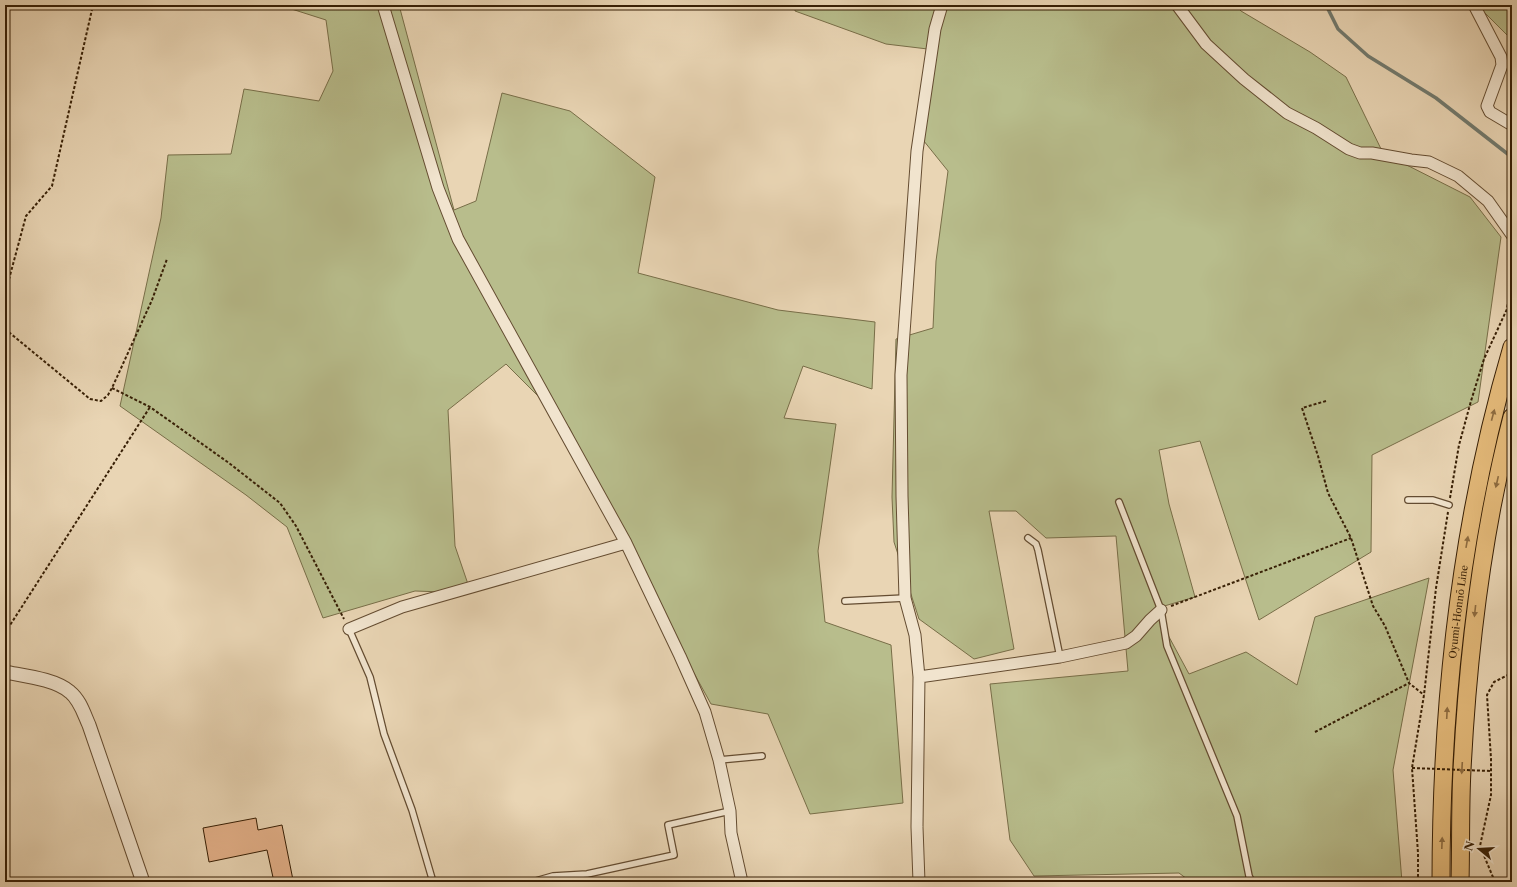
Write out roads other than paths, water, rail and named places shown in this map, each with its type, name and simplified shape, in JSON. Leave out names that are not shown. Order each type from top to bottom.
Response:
[{"type":"main road","name":"Oyumi-Honnō Line","points":[[1441,882],[1448,692],[1461,578],[1490,429],[1512,347]]},
{"type":"main road","name":"Oyumi-Honnō Line","points":[[1460,882],[1462,771],[1470,654],[1479,579],[1493,500],[1512,417]]},
{"type":"street","points":[[383,5],[438,188],[458,239],[626,543],[702,705],[719,760],[730,811],[731,833],[742,882]]},
{"type":"street","points":[[919,882],[917,827],[919,677],[914,635],[905,598],[901,375],[917,151],[935,29],[942,5]]},
{"type":"street","points":[[1177,5],[1206,44],[1244,79],[1287,113],[1316,128],[1349,149],[1360,153],[1372,153],[1429,162],[1458,176],[1488,201],[1512,235]]},
{"type":"street","points":[[1474,5],[1501,58],[1502,65],[1487,106],[1490,112],[1512,125]]},
{"type":"street","points":[[349,629],[402,607],[626,543]]},
{"type":"street","points":[[919,677],[1060,657],[1126,643],[1136,636],[1161,610]]},
{"type":"street","points":[[5,672],[59,685],[71,693],[80,704],[89,725],[143,882]]},
{"type":"lane","points":[[1408,500],[1434,500],[1449,505]]},
{"type":"lane","points":[[1120,502],[1161,610],[1167,646],[1237,816],[1252,882]]},
{"type":"lane","points":[[1028,538],[1036,544],[1038,550],[1060,657]]},
{"type":"lane","points":[[846,601],[905,598]]},
{"type":"lane","points":[[349,629],[370,677],[384,734],[412,810],[433,882]]},
{"type":"lane","points":[[719,760],[762,756]]},
{"type":"lane","points":[[532,882],[553,876],[587,874],[674,855],[668,825],[730,811]]},
{"type":"waterway","points":[[1326,5],[1338,29],[1368,56],[1436,98],[1509,155]]}]
